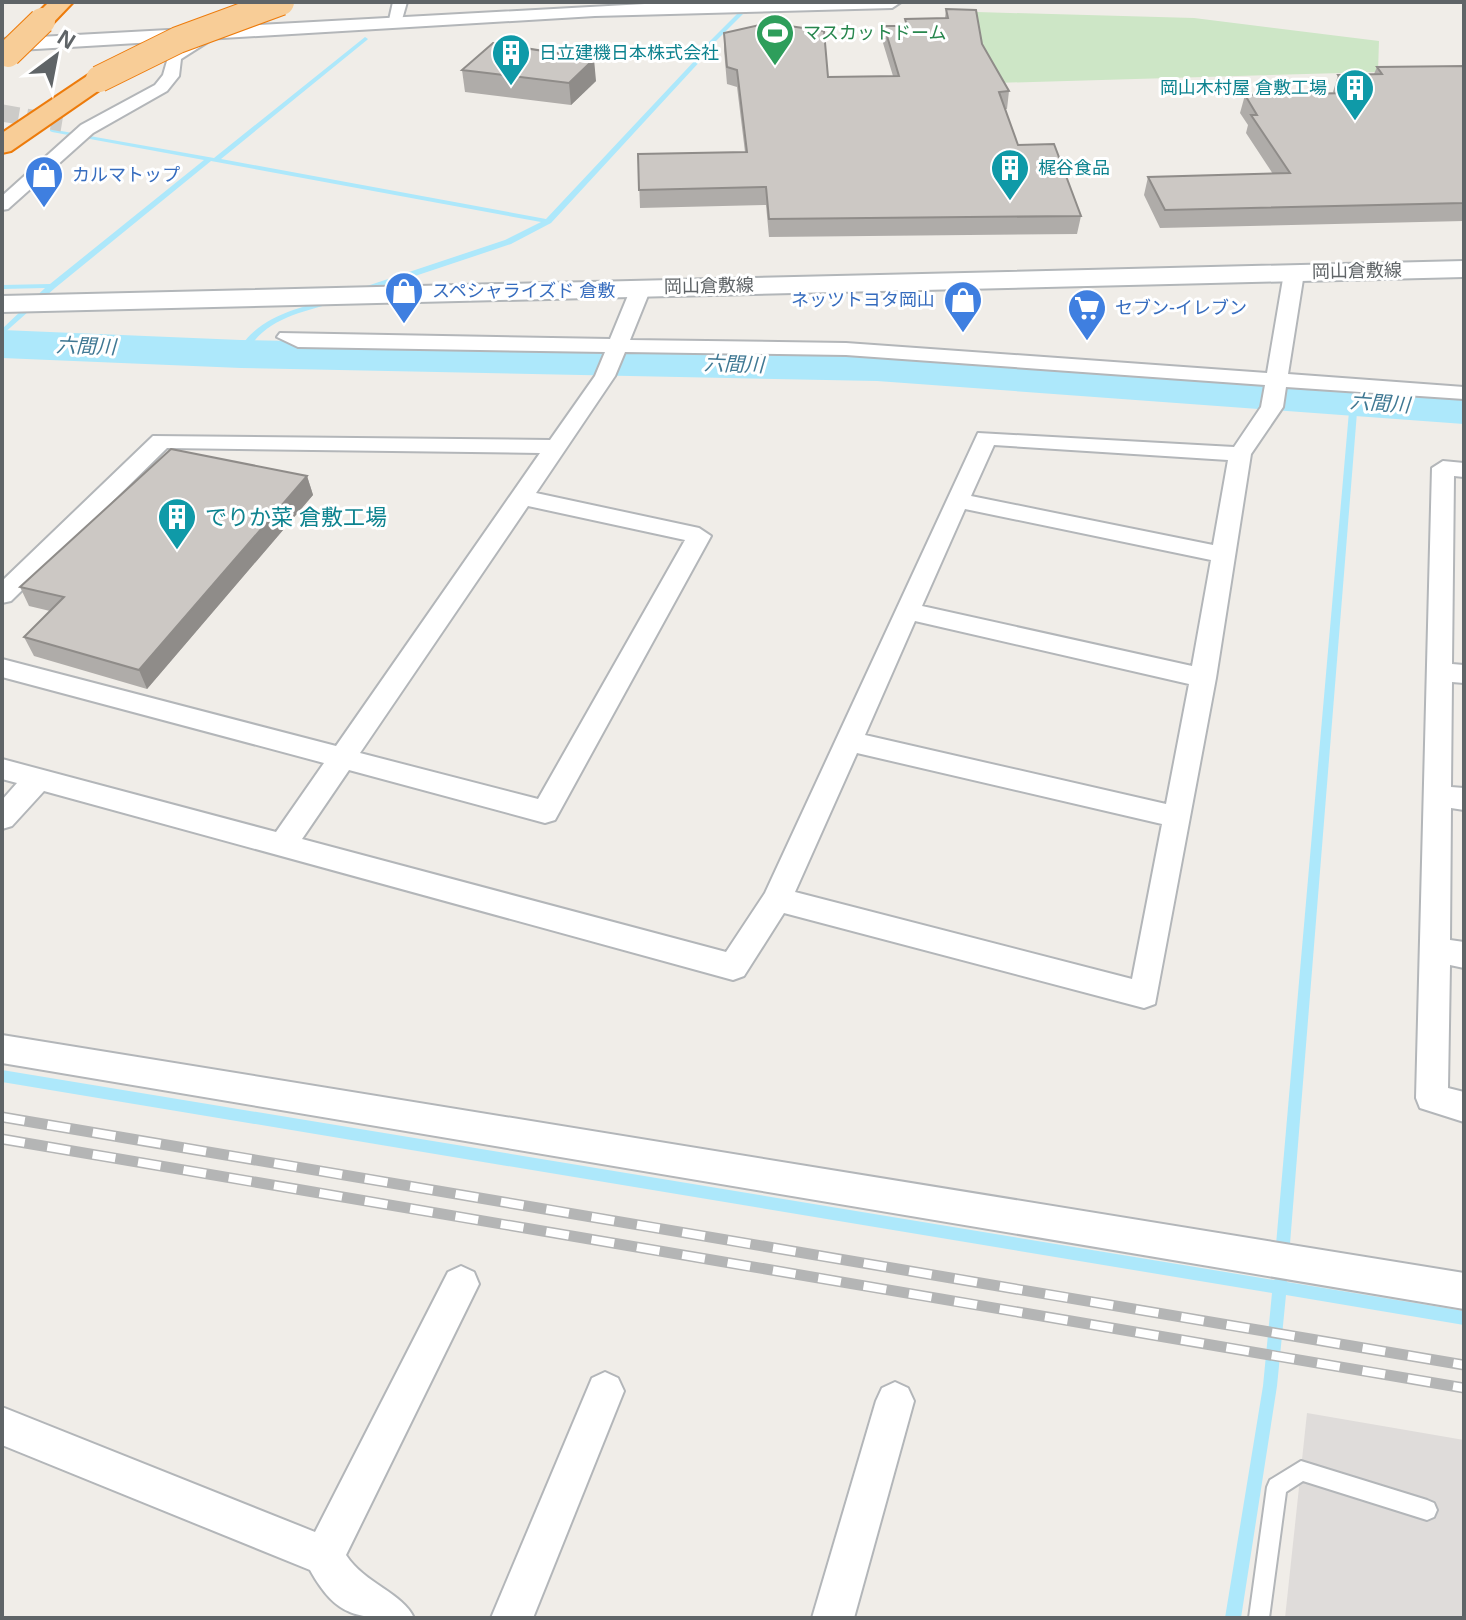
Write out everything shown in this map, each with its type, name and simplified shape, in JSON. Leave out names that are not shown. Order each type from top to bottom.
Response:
[{"type":"highway","points":[[3,48],[42,21],[62,2]]},
{"type":"highway","points":[[2,145],[92,73],[281,2]]},
{"type":"highway","points":[[2,122],[92,73],[194,8]]},
{"type":"main road","name":"岡山倉敷線","points":[[22,304],[1464,269]]},
{"type":"street","points":[[3,48],[398,11],[556,2]]},
{"type":"street","points":[[3,48],[217,32],[398,11],[892,2]]},
{"type":"street","points":[[2,205],[83,132],[161,88],[171,76],[174,57],[217,32]]},
{"type":"street","points":[[62,123],[83,132]]},
{"type":"street","points":[[777,899],[1144,995],[1203,678],[1240,454],[1272,407],[1294,273]]},
{"type":"street","points":[[283,844],[607,373],[641,288]]},
{"type":"street","points":[[287,337],[298,341],[846,349],[1464,393]]},
{"type":"street","points":[[2,769],[733,967],[777,899],[986,438],[1240,454]]},
{"type":"street","points":[[2,595],[161,441],[555,447]]},
{"type":"street","points":[[1464,470],[1443,468],[1452,561],[1450,797],[1434,950],[1432,1098],[1464,1107]]},
{"type":"street","points":[[2,668],[545,812],[699,536],[520,497]]},
{"type":"street","points":[[957,500],[1223,555]]},
{"type":"street","points":[[907,611],[1203,678]]},
{"type":"street","points":[[848,741],[1177,817]]},
{"type":"street","points":[[2,818],[38,779]]},
{"type":"street","points":[[1434,950],[1464,955]]},
{"type":"street","points":[[2,1049],[1464,1291]]},
{"type":"street","points":[[324,1556],[461,1284]]},
{"type":"street","points":[[512,1618],[605,1391]]},
{"type":"street","points":[[833,1618],[895,1401]]},
{"type":"street","points":[[2,1426],[324,1556],[334,1579],[357,1601],[393,1618]]},
{"type":"lane","points":[[1259,1618],[1277,1487],[1301,1471],[1427,1510]]},
{"type":"shaded area","points":[[1307,1413],[1464,1440],[1464,1618],[1285,1618]]},
{"type":"green space","points":[[977,12],[1194,18],[1379,41],[1378,72],[995,83],[975,31]]},
{"type":"building","points":[[946,9],[976,10],[982,44],[1009,91],[999,92],[1018,145],[1054,144],[1081,216],[769,219],[766,187],[639,190],[638,154],[747,152],[737,70],[727,67],[724,33],[768,23],[824,31],[828,77],[899,76],[884,26],[907,26],[905,19],[948,18]]},
{"type":"building","points":[[493,43],[594,59],[569,83],[462,70]]},
{"type":"building","points":[[1464,66],[1464,203],[1165,210],[1148,177],[1290,173],[1251,115],[1257,115],[1245,95],[1349,93],[1338,75],[1382,74],[1377,67]]},
{"type":"building","name":"でりか菜 倉敷工場","points":[[171,449],[307,476],[139,670],[24,637],[64,597],[20,587]]},
{"type":"waterway","points":[[548,221],[702,56],[703,51],[752,2]]},
{"type":"waterway","points":[[217,159],[365,39]]},
{"type":"waterway","points":[[52,130],[210,159]]},
{"type":"waterway","points":[[52,286],[210,159]]},
{"type":"waterway","points":[[210,159],[548,221]]},
{"type":"waterway","points":[[361,291],[508,242],[548,221]]},
{"type":"waterway","points":[[2,287],[52,286]]},
{"type":"waterway","points":[[2,333],[52,286]]},
{"type":"waterway","points":[[241,354],[247,342],[268,324],[337,299]]},
{"type":"waterway","name":"六間川","points":[[2,344],[241,354],[877,367],[1464,409]]},
{"type":"waterway","points":[[1282,1256],[1354,400]]},
{"type":"waterway","points":[[2,1076],[1279,1287]]},
{"type":"waterway","points":[[1279,1287],[1280,1282]]},
{"type":"waterway","points":[[1233,1618],[1270,1386],[1279,1287]]},
{"type":"waterway","points":[[1279,1287],[1464,1318]]},
{"type":"tunnel","points":[[2,113],[62,123]]},
{"type":"railway","points":[[2,1117],[1464,1365]]},
{"type":"railway","points":[[2,1139],[1464,1388]]},
{"type":"place","name":"マスカットドーム","points":[[775,67]]},
{"type":"place","name":"日立建機日本株式会社","points":[[511,87]]},
{"type":"place","name":"岡山木村屋 倉敷工場","points":[[1355,122]]},
{"type":"place","name":"梶谷食品","points":[[1010,202]]},
{"type":"place","name":"カルマトップ","points":[[44,209]]},
{"type":"place","name":"スペシャライズド 倉敷","points":[[404,325]]},
{"type":"place","name":"ネッツトヨタ岡山","points":[[963,334]]},
{"type":"place","name":"セブン-イレブン","points":[[1087,342]]},
{"type":"place","name":"でりか菜 倉敷工場","points":[[177,551]]}]
